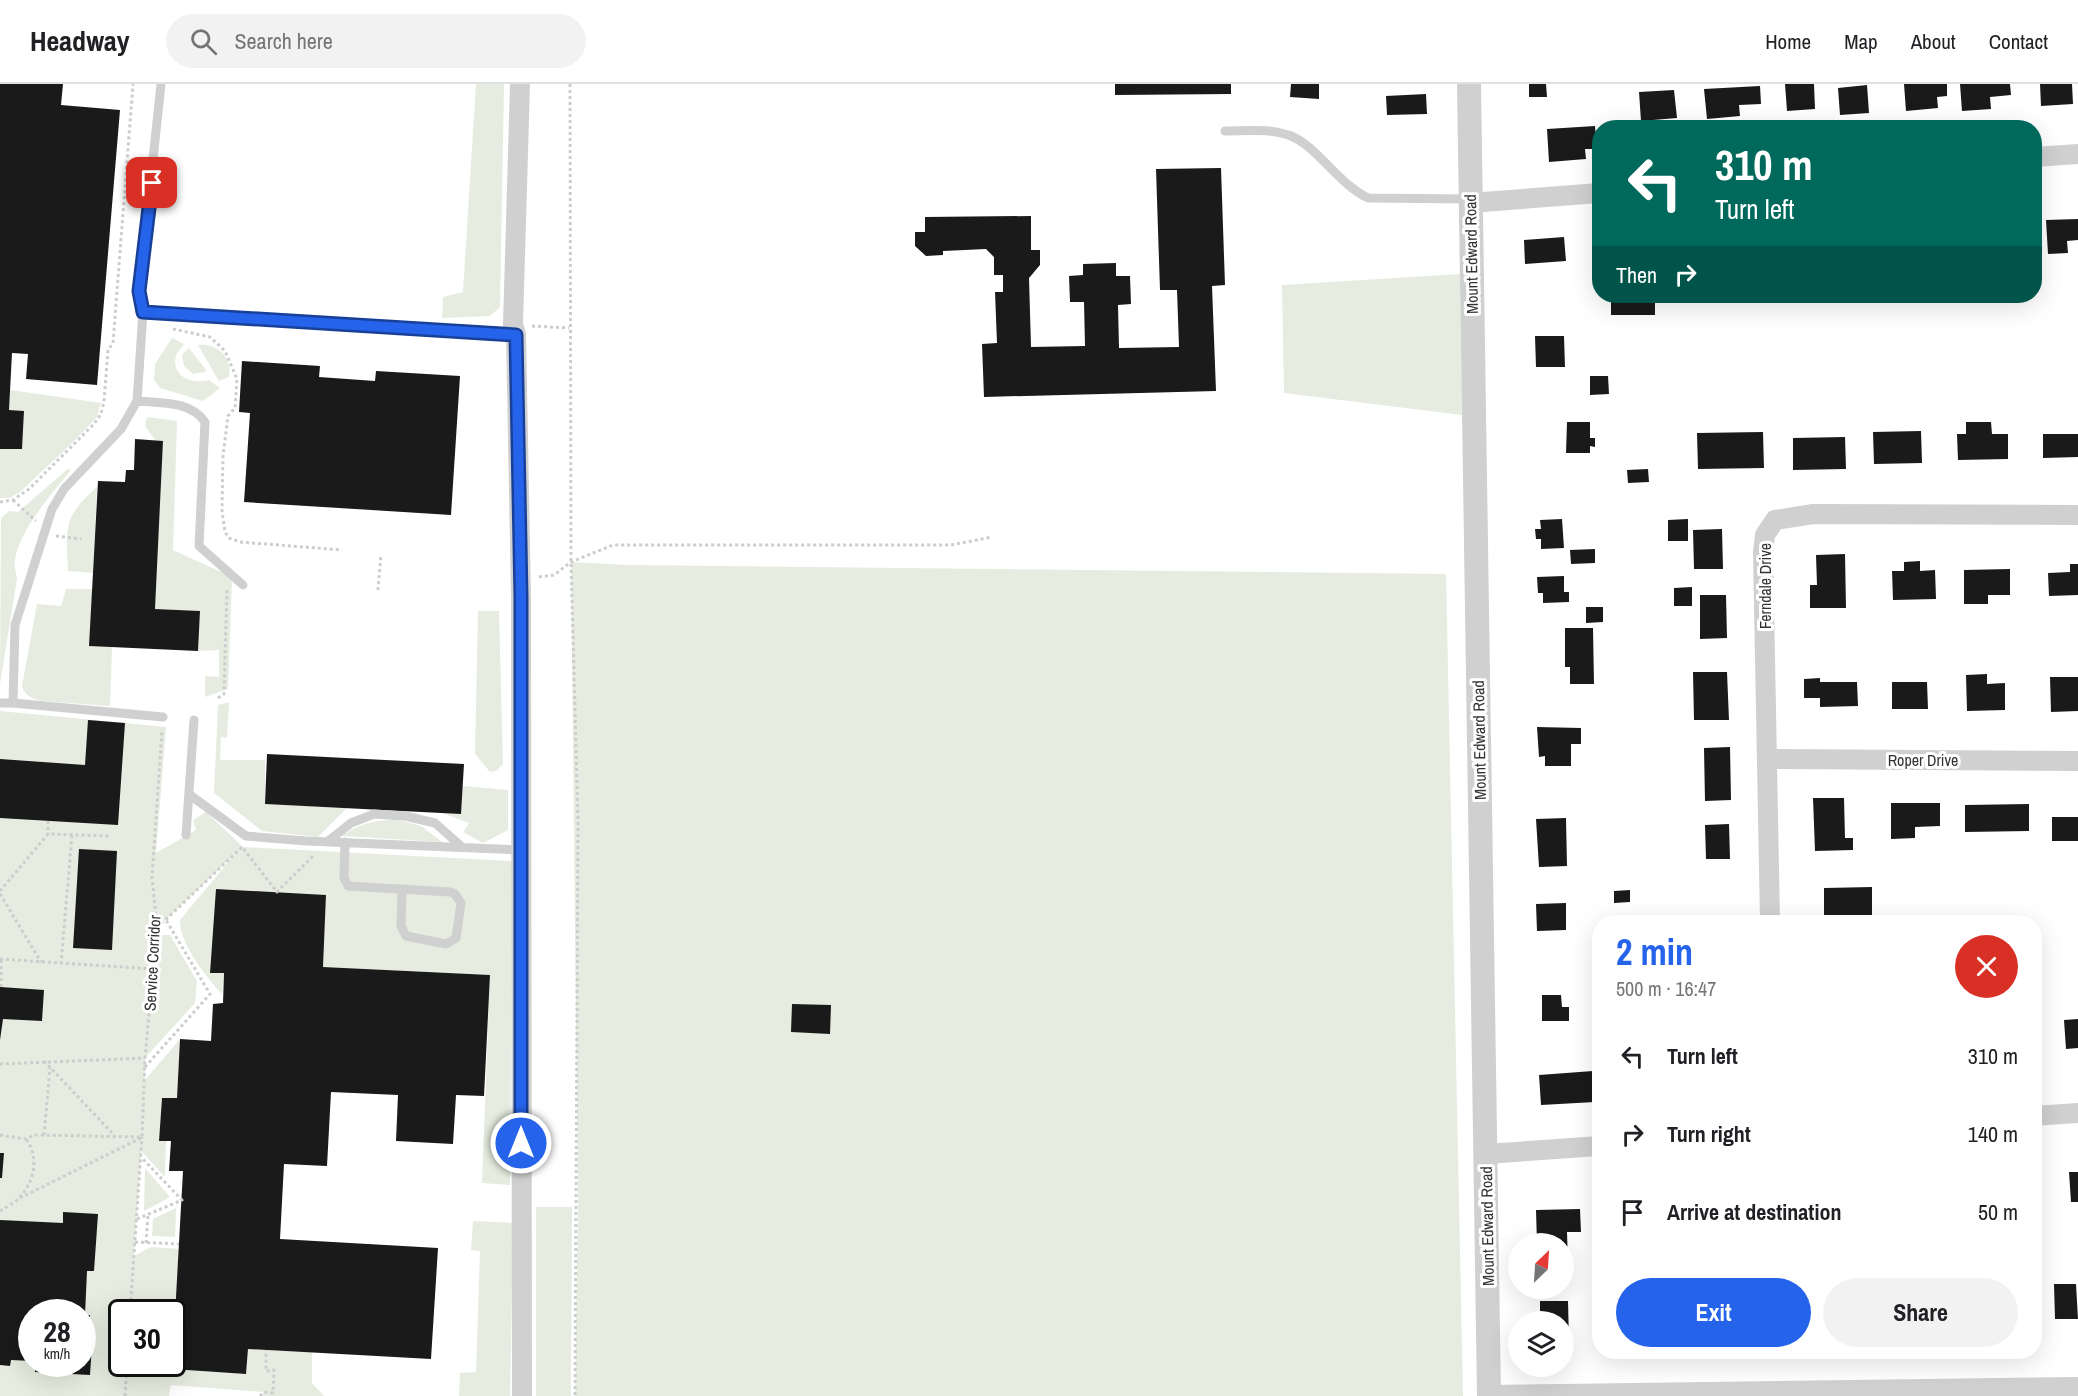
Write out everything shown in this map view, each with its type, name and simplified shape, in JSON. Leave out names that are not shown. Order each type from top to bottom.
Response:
[{"type":"street","points":[[520,84],[513,324],[520,330],[522,1396]]},
{"type":"street","name":"Mount Edward Road","points":[[1469,84],[1489,1395]]},
{"type":"street","points":[[2042,156],[2078,154]]},
{"type":"street","points":[[1470,201],[1592,193]]},
{"type":"street","name":"Ferndale Drive","points":[[1770,915],[1769,759],[1763,552],[1765,536],[1775,520],[1813,514],[2078,515]]},
{"type":"street","name":"Roper Drive","points":[[1769,759],[2078,761]]},
{"type":"street","points":[[2042,1115],[2078,1113]]},
{"type":"street","points":[[1486,1154],[1592,1146]]},
{"type":"street","points":[[1489,1395],[2078,1387]]},
{"type":"lane","points":[[13,703],[15,625],[52,509],[64,489],[121,429],[137,401],[143,312],[139,291],[162,84]]},
{"type":"lane","points":[[1225,131],[1271,132],[1291,136],[1354,191],[1368,198],[1470,201]]},
{"type":"lane","points":[[143,312],[520,330]]},
{"type":"lane","points":[[137,401],[181,406],[198,411],[205,422],[199,546],[243,585]]},
{"type":"lane","points":[[0,703],[163,717]]},
{"type":"lane","points":[[186,835],[194,720]]},
{"type":"lane","points":[[190,795],[246,836],[327,842],[520,850]]},
{"type":"lane","points":[[327,842],[351,823],[374,814],[405,816],[435,823],[461,846]]},
{"type":"lane","points":[[345,842],[344,878],[348,886],[402,890],[455,894],[461,903],[456,938],[446,944],[406,936],[401,926],[402,890]]},
{"type":"path","points":[[0,502],[13,500],[43,477],[101,414],[108,350],[113,343],[133,84]]},
{"type":"path","points":[[570,84],[571,562],[578,822],[575,1396]]},
{"type":"path","points":[[172,328],[194,331],[210,337],[225,351],[237,380],[235,408],[228,416],[223,456],[225,532],[240,542],[342,550]]},
{"type":"path","points":[[520,330],[569,328]]},
{"type":"path","points":[[519,580],[554,575],[571,562],[613,545],[951,545],[992,537]]},
{"type":"path","points":[[378,590],[381,554]]},
{"type":"path","points":[[218,698],[224,694],[227,569]]},
{"type":"path","name":"Service Corridor","points":[[131,1299],[145,1058],[157,928],[152,878],[163,717]]},
{"type":"path","points":[[42,963],[0,893],[48,834],[48,821]]},
{"type":"path","points":[[48,834],[109,836]]},
{"type":"path","points":[[61,964],[72,835]]},
{"type":"path","points":[[157,928],[242,847],[277,892],[327,842]]},
{"type":"path","points":[[145,1068],[210,994],[166,920]]},
{"type":"path","points":[[1,987],[1,959],[153,969]]},
{"type":"path","points":[[0,1064],[43,1060],[145,1058]]},
{"type":"path","points":[[43,1060],[115,1136]]},
{"type":"path","points":[[44,1136],[50,1068]]},
{"type":"path","points":[[0,1130],[5,1135]]},
{"type":"path","points":[[0,1135],[26,1139],[44,1136],[142,1137]]},
{"type":"path","points":[[0,1211],[20,1198],[142,1137]]},
{"type":"path","points":[[20,1198],[34,1168],[35,1155],[26,1139]]},
{"type":"path","points":[[136,1219],[182,1200],[141,1157]]},
{"type":"path","points":[[146,1243],[148,1215]]},
{"type":"path","points":[[135,1242],[179,1244]]},
{"type":"path","points":[[262,1395],[273,1393],[274,1370],[266,1371],[266,1350]]},
{"type":"path","points":[[125,1396],[126,1377]]},
{"type":"shaded area","points":[[476,84],[504,84],[500,307],[490,316],[442,318],[443,297],[463,292]]},
{"type":"shaded area","points":[[1460,274],[1462,415],[1284,393],[1282,285]]},
{"type":"shaded area","points":[[172,338],[184,344],[178,351],[175,363],[180,374],[190,380],[209,380],[220,388],[203,401],[160,388],[154,380],[155,364]]},
{"type":"shaded area","points":[[198,345],[211,346],[222,353],[229,363],[229,377],[219,381]]},
{"type":"shaded area","points":[[189,348],[206,370],[205,372],[193,374],[184,366],[182,355]]},
{"type":"shaded area","points":[[10,390],[101,403],[97,417],[68,447],[20,492],[10,498],[0,498],[0,449],[22,449],[24,411],[9,410]]},
{"type":"shaded area","points":[[147,417],[177,421],[173,550],[232,577],[228,689],[205,697],[205,676],[219,677],[219,650],[198,651],[200,611],[155,609],[163,442],[156,441],[145,426]]},
{"type":"shaded area","points":[[69,468],[70,471],[29,525],[18,549],[15,562],[17,579],[0,684],[1,518],[9,511],[18,512]]},
{"type":"shaded area","points":[[97,487],[93,573],[68,571],[67,533],[72,515]]},
{"type":"shaded area","points":[[571,562],[627,565],[1446,574],[1463,1396],[575,1396],[578,1201]]},
{"type":"shaded area","points":[[66,589],[92,589],[112,647],[110,706],[42,701],[27,695],[23,689],[37,604],[61,606]]},
{"type":"shaded area","points":[[478,611],[499,611],[503,764],[496,771],[490,772],[475,754]]},
{"type":"shaded area","points":[[229,702],[227,738],[221,737],[220,760],[265,760],[265,804],[347,808],[318,837],[262,831],[214,793],[218,705]]},
{"type":"shaded area","points":[[0,711],[166,727],[156,853],[196,830],[193,820],[206,812],[243,847],[512,861],[510,1185],[482,1183],[490,975],[323,967],[326,895],[217,889],[210,972],[224,973],[222,994],[202,970],[189,949],[184,939],[180,920],[235,854],[157,928],[157,935],[170,935],[197,981],[195,1003],[145,1058],[145,1080],[180,1039],[177,1098],[162,1098],[159,1140],[166,1141],[165,1177],[141,1151],[134,1256],[151,1247],[179,1249],[176,1299],[108,1299],[108,1377],[186,1377],[186,1370],[246,1374],[248,1349],[312,1352],[312,1383],[324,1396],[263,1396],[263,1392],[171,1385],[169,1396],[0,1396]]},
{"type":"shaded area","points":[[463,786],[508,790],[508,830],[483,843],[463,832],[469,823],[442,813],[461,814]]},
{"type":"shaded area","points":[[395,819],[421,826],[442,842],[342,836],[367,823]]},
{"type":"shaded area","points":[[145,1168],[170,1197],[144,1211],[144,1207]]},
{"type":"shaded area","points":[[536,1207],[572,1207],[571,1396],[536,1396]]},
{"type":"shaded area","points":[[176,1208],[175,1237],[152,1236],[153,1219]]},
{"type":"shaded area","points":[[473,1221],[513,1223],[510,1396],[459,1396],[460,1373],[476,1372],[480,1251],[471,1250]]},
{"type":"building","points":[[0,84],[63,84],[61,105],[120,110],[97,385],[26,379],[28,354],[12,353],[9,410],[24,411],[22,449],[0,449]]},
{"type":"building","points":[[1115,84],[1231,84],[1231,94],[1115,95]]},
{"type":"building","points":[[1291,84],[1319,84],[1319,99],[1290,97]]},
{"type":"building","points":[[1529,84],[1546,84],[1547,97],[1529,97]]},
{"type":"building","points":[[1785,84],[1814,84],[1815,109],[1787,111]]},
{"type":"building","points":[[1904,84],[1947,84],[1947,96],[1937,97],[1938,108],[1906,111]]},
{"type":"building","points":[[1960,84],[2010,84],[2011,95],[1990,97],[1991,109],[1962,111]]},
{"type":"building","points":[[2040,84],[2072,84],[2073,104],[2041,106]]},
{"type":"building","points":[[1867,85],[1869,113],[1840,115],[1838,88]]},
{"type":"building","points":[[1760,86],[1761,104],[1739,105],[1740,116],[1707,119],[1704,89]]},
{"type":"building","points":[[1674,90],[1677,118],[1641,120],[1639,92]]},
{"type":"building","points":[[1426,94],[1427,114],[1387,115],[1386,96]]},
{"type":"building","points":[[1592,126],[1592,149],[1585,149],[1586,159],[1549,162],[1547,129]]},
{"type":"building","points":[[1221,168],[1225,285],[1212,286],[1216,391],[984,397],[982,344],[997,343],[995,292],[1003,292],[1003,275],[994,275],[994,257],[986,249],[943,251],[943,255],[926,256],[915,246],[915,232],[925,232],[925,217],[1031,216],[1031,250],[1040,250],[1040,265],[1029,278],[1031,347],[1085,346],[1084,302],[1070,302],[1069,276],[1083,275],[1083,264],[1116,263],[1116,276],[1130,276],[1131,304],[1118,305],[1119,348],[1179,347],[1177,290],[1160,290],[1156,169]]},
{"type":"building","points":[[2078,219],[2078,240],[2067,241],[2068,253],[2048,254],[2046,220]]},
{"type":"building","points":[[1564,237],[1566,261],[1525,264],[1524,240]]},
{"type":"building","points":[[1611,303],[1655,303],[1655,315],[1611,315]]},
{"type":"building","points":[[1535,336],[1564,336],[1565,367],[1536,367]]},
{"type":"building","points":[[242,361],[320,366],[319,377],[375,381],[376,371],[460,376],[451,515],[244,502],[250,413],[239,412]]},
{"type":"building","points":[[1590,376],[1608,376],[1609,394],[1590,395]]},
{"type":"building","points":[[1567,422],[1590,422],[1590,438],[1595,438],[1595,447],[1590,446],[1590,453],[1566,453]]},
{"type":"building","points":[[1966,422],[1991,422],[1992,434],[2008,434],[2008,459],[1958,460],[1957,434],[1966,434]]},
{"type":"building","points":[[1921,431],[1922,463],[1874,464],[1873,432]]},
{"type":"building","points":[[1763,432],[1764,468],[1698,469],[1697,433]]},
{"type":"building","points":[[2043,434],[2078,434],[2078,457],[2043,458]]},
{"type":"building","points":[[1845,437],[1846,469],[1793,470],[1793,438]]},
{"type":"building","points":[[135,439],[163,441],[155,609],[200,611],[198,651],[89,646],[98,481],[125,482],[126,470],[134,470]]},
{"type":"building","points":[[1648,469],[1649,482],[1628,483],[1627,470]]},
{"type":"building","points":[[1562,519],[1564,548],[1541,549],[1541,539],[1536,539],[1535,529],[1541,529],[1540,520]]},
{"type":"building","points":[[1688,519],[1688,541],[1668,541],[1668,520]]},
{"type":"building","points":[[1722,529],[1723,569],[1694,569],[1693,530]]},
{"type":"building","points":[[1595,549],[1595,563],[1571,564],[1570,550]]},
{"type":"building","points":[[1845,554],[1846,608],[1810,608],[1810,585],[1817,585],[1816,555]]},
{"type":"building","points":[[1920,561],[1920,571],[1935,570],[1936,599],[1893,600],[1892,571],[1904,571],[1904,562]]},
{"type":"building","points":[[2070,564],[2078,564],[2078,595],[2049,596],[2048,573],[2070,572]]},
{"type":"building","points":[[2010,569],[2010,595],[1988,595],[1988,604],[1964,604],[1964,570]]},
{"type":"building","points":[[1564,576],[1564,592],[1569,592],[1569,602],[1543,603],[1543,593],[1538,593],[1537,577]]},
{"type":"building","points":[[1692,587],[1692,606],[1674,606],[1674,588]]},
{"type":"building","points":[[1700,595],[1726,595],[1727,638],[1700,639]]},
{"type":"building","points":[[1586,607],[1603,607],[1603,622],[1586,623]]},
{"type":"building","points":[[1565,628],[1593,628],[1594,684],[1570,684],[1570,667],[1565,667]]},
{"type":"building","points":[[1693,672],[1727,672],[1729,720],[1694,720]]},
{"type":"building","points":[[1987,674],[1987,684],[2005,683],[2005,710],[1967,711],[1966,675]]},
{"type":"building","points":[[2050,677],[2078,677],[2078,711],[2051,712]]},
{"type":"building","points":[[1820,678],[1820,682],[1857,682],[1858,706],[1820,707],[1820,698],[1804,698],[1804,679]]},
{"type":"building","points":[[1892,682],[1927,682],[1928,709],[1892,709]]},
{"type":"building","points":[[88,720],[125,723],[118,825],[0,818],[0,759],[85,765]]},
{"type":"building","points":[[1537,727],[1581,728],[1581,744],[1571,744],[1571,766],[1545,766],[1545,756],[1539,757]]},
{"type":"building","points":[[1730,747],[1731,800],[1705,801],[1704,748]]},
{"type":"building","points":[[267,754],[464,764],[461,814],[265,804]]},
{"type":"building","points":[[1813,798],[1844,798],[1845,838],[1853,838],[1853,850],[1815,851]]},
{"type":"building","points":[[1891,803],[1940,803],[1940,826],[1915,827],[1915,838],[1891,839]]},
{"type":"building","points":[[2029,804],[2029,831],[1965,832],[1965,805]]},
{"type":"building","points":[[2052,817],[2078,817],[2078,841],[2052,841]]},
{"type":"building","points":[[1566,818],[1567,866],[1539,867],[1536,819]]},
{"type":"building","points":[[1729,824],[1730,859],[1706,859],[1705,825]]},
{"type":"building","points":[[79,849],[117,851],[112,950],[73,948]]},
{"type":"building","points":[[1872,887],[1872,915],[1824,915],[1824,888]]},
{"type":"building","points":[[216,889],[326,895],[323,967],[490,975],[484,1096],[456,1095],[453,1144],[396,1141],[398,1095],[331,1092],[327,1166],[284,1164],[280,1239],[438,1248],[431,1359],[248,1349],[246,1374],[186,1370],[186,1299],[176,1299],[183,1171],[169,1171],[171,1141],[159,1141],[162,1098],[177,1098],[180,1039],[211,1041],[213,1004],[223,1003],[224,973],[210,973]]},
{"type":"building","points":[[1630,890],[1630,902],[1614,903],[1614,891]]},
{"type":"building","points":[[1566,903],[1566,930],[1537,931],[1536,904]]},
{"type":"building","points":[[0,987],[44,990],[42,1021],[3,1019],[0,1040]]},
{"type":"building","points":[[1542,995],[1561,995],[1562,1007],[1569,1007],[1569,1021],[1542,1021]]},
{"type":"building","points":[[792,1004],[831,1005],[830,1034],[791,1032]]},
{"type":"building","points":[[2078,1019],[2078,1048],[2066,1049],[2064,1020]]},
{"type":"building","points":[[1592,1071],[1592,1102],[1541,1105],[1539,1075]]},
{"type":"building","points":[[0,1153],[4,1153],[2,1178],[0,1178]]},
{"type":"building","points":[[2069,1172],[2078,1172],[2078,1202],[2071,1202]]},
{"type":"building","points":[[1580,1209],[1581,1232],[1537,1233],[1536,1210]]},
{"type":"building","points":[[63,1212],[98,1214],[94,1271],[87,1271],[86,1299],[18,1299],[18,1360],[11,1360],[10,1366],[0,1365],[0,1220],[63,1223]]},
{"type":"building","points":[[2054,1284],[2076,1284],[2078,1319],[2055,1319]]},
{"type":"building","points":[[1540,1301],[1568,1301],[1568,1311],[1540,1311]]},
{"type":"route","points":[[152,183],[139,291],[143,312],[338,326],[516,335],[521,597],[521,1143]]}]
